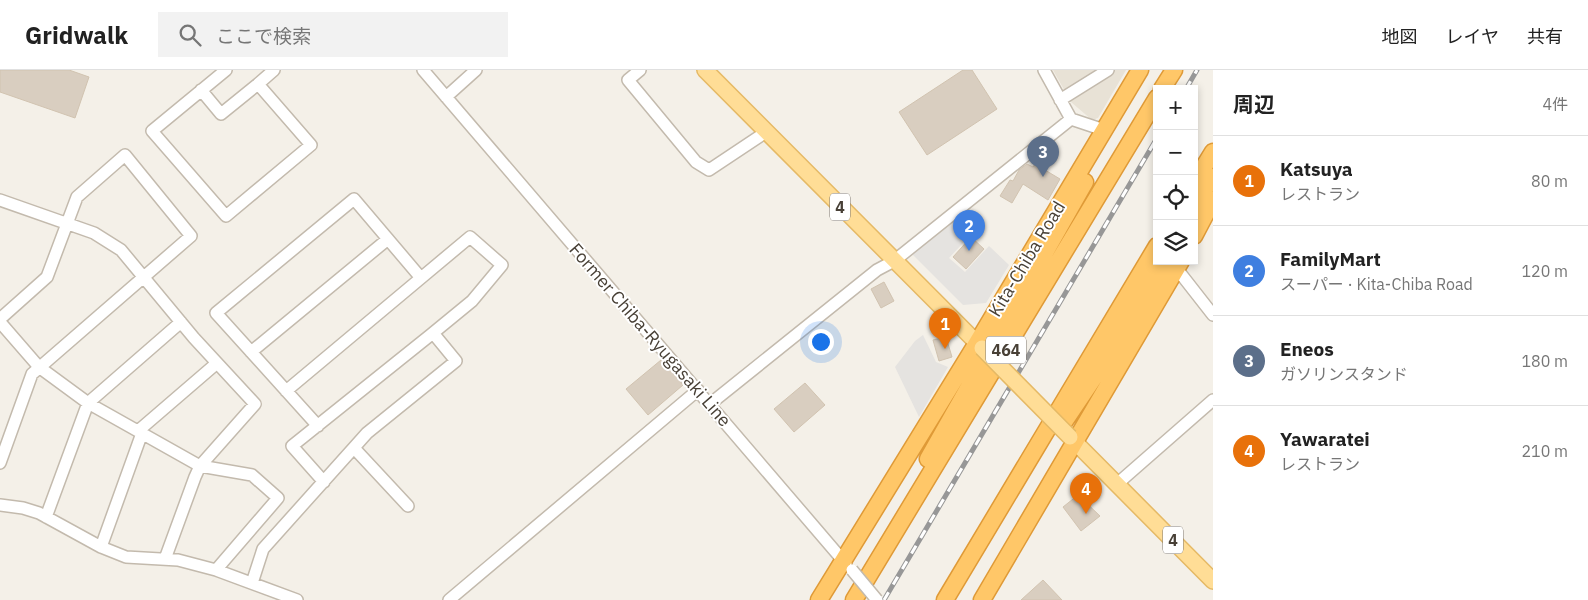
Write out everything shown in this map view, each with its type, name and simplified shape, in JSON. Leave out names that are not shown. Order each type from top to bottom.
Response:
[{"type":"highway","name":"Kita-Chiba Road","points":[[819,600],[848,566],[980,346],[1140,70]]},
{"type":"highway","points":[[1165,85],[1174,70]]},
{"type":"highway","points":[[890,542],[903,504],[1087,180],[1114,128],[1131,85]]},
{"type":"highway","name":"Kita-Chiba Road","points":[[854,600],[1153,105]]},
{"type":"highway","points":[[1198,176],[1213,152]]},
{"type":"highway","points":[[1198,199],[1213,177]]},
{"type":"highway","points":[[1198,228],[1213,200]]},
{"type":"highway","points":[[946,600],[1153,253]]},
{"type":"highway","points":[[962,573],[978,552],[1118,342],[1173,265]]},
{"type":"highway","points":[[982,600],[1173,265]]},
{"type":"main road","name":"4","points":[[705,70],[1213,580]]},
{"type":"street","points":[[226,70],[152,131],[226,216],[311,145],[258,84]]},
{"type":"street","points":[[201,90],[221,114],[274,70]]},
{"type":"street","name":"Former Chiba-Ryugasaki Line","points":[[423,70],[877,600]]},
{"type":"street","points":[[446,97],[476,70]]},
{"type":"street","points":[[640,70],[628,80],[696,162],[709,170],[766,132]]},
{"type":"street","points":[[1044,70],[1071,119],[1104,130]]},
{"type":"street","points":[[1060,100],[1108,70]]},
{"type":"street","points":[[710,404],[877,270],[894,261],[1071,119]]},
{"type":"street","points":[[0,463],[32,374],[39,367],[191,236],[125,155],[77,197],[47,277],[0,320],[39,367],[88,403],[200,466],[252,475],[278,498],[216,570]]},
{"type":"street","points":[[318,426],[216,313],[354,199],[421,278]]},
{"type":"street","points":[[0,200],[94,233],[114,245],[127,256],[181,322],[254,404],[200,466],[165,560]]},
{"type":"street","points":[[286,391],[470,237],[502,265],[472,301],[292,446],[324,482]]},
{"type":"street","points":[[251,352],[388,239]]},
{"type":"street","points":[[1175,265],[1213,315]]},
{"type":"street","points":[[46,517],[88,403],[181,322]]},
{"type":"street","points":[[252,583],[263,549],[366,433],[456,361],[433,333]]},
{"type":"street","points":[[101,546],[140,432],[217,363]]},
{"type":"street","points":[[449,600],[698,390]]},
{"type":"street","points":[[1117,484],[1213,400]]},
{"type":"street","points":[[354,448],[408,506]]},
{"type":"street","points":[[0,505],[23,508],[46,517],[126,558],[178,560],[216,570],[297,600]]},
{"type":"shaded area","points":[[1053,70],[1126,70],[1098,118],[1092,120],[1071,102]]},
{"type":"shaded area","points":[[960,211],[974,231],[949,258],[965,272],[989,246],[1009,265],[986,303],[963,305],[910,252]]},
{"type":"shaded area","points":[[923,335],[936,362],[948,367],[919,417],[895,367],[915,341]]},
{"type":"building","points":[[0,70],[69,70],[89,77],[75,118],[0,92]]},
{"type":"building","points":[[963,70],[972,70],[997,109],[927,155],[899,112]]},
{"type":"building","points":[[1027,164],[1033,167],[1035,164],[1060,179],[1048,200],[1023,184],[1012,203],[1000,196],[1010,180],[1013,181],[1019,170]]},
{"type":"building","points":[[971,237],[984,249],[966,269],[953,257]]},
{"type":"building","points":[[884,282],[894,301],[881,308],[871,289]]},
{"type":"building","points":[[946,337],[952,357],[939,361],[933,340]]},
{"type":"building","points":[[661,360],[683,385],[648,415],[626,389]]},
{"type":"building","points":[[805,383],[825,405],[794,432],[774,409]]},
{"type":"building","points":[[1078,495],[1100,516],[1081,531],[1063,507]]},
{"type":"building","points":[[1043,580],[1062,600],[1021,600]]},
{"type":"railway","points":[[1188,85],[1197,70]]},
{"type":"railway","points":[[884,600],[1153,145]]},
{"type":"place","name":"Eneos","points":[[1043,177]]},
{"type":"place","name":"FamilyMart","points":[[969,251]]},
{"type":"place","name":"Katsuya","points":[[945,349]]},
{"type":"place","name":"Yawaratei","points":[[1086,514]]}]
